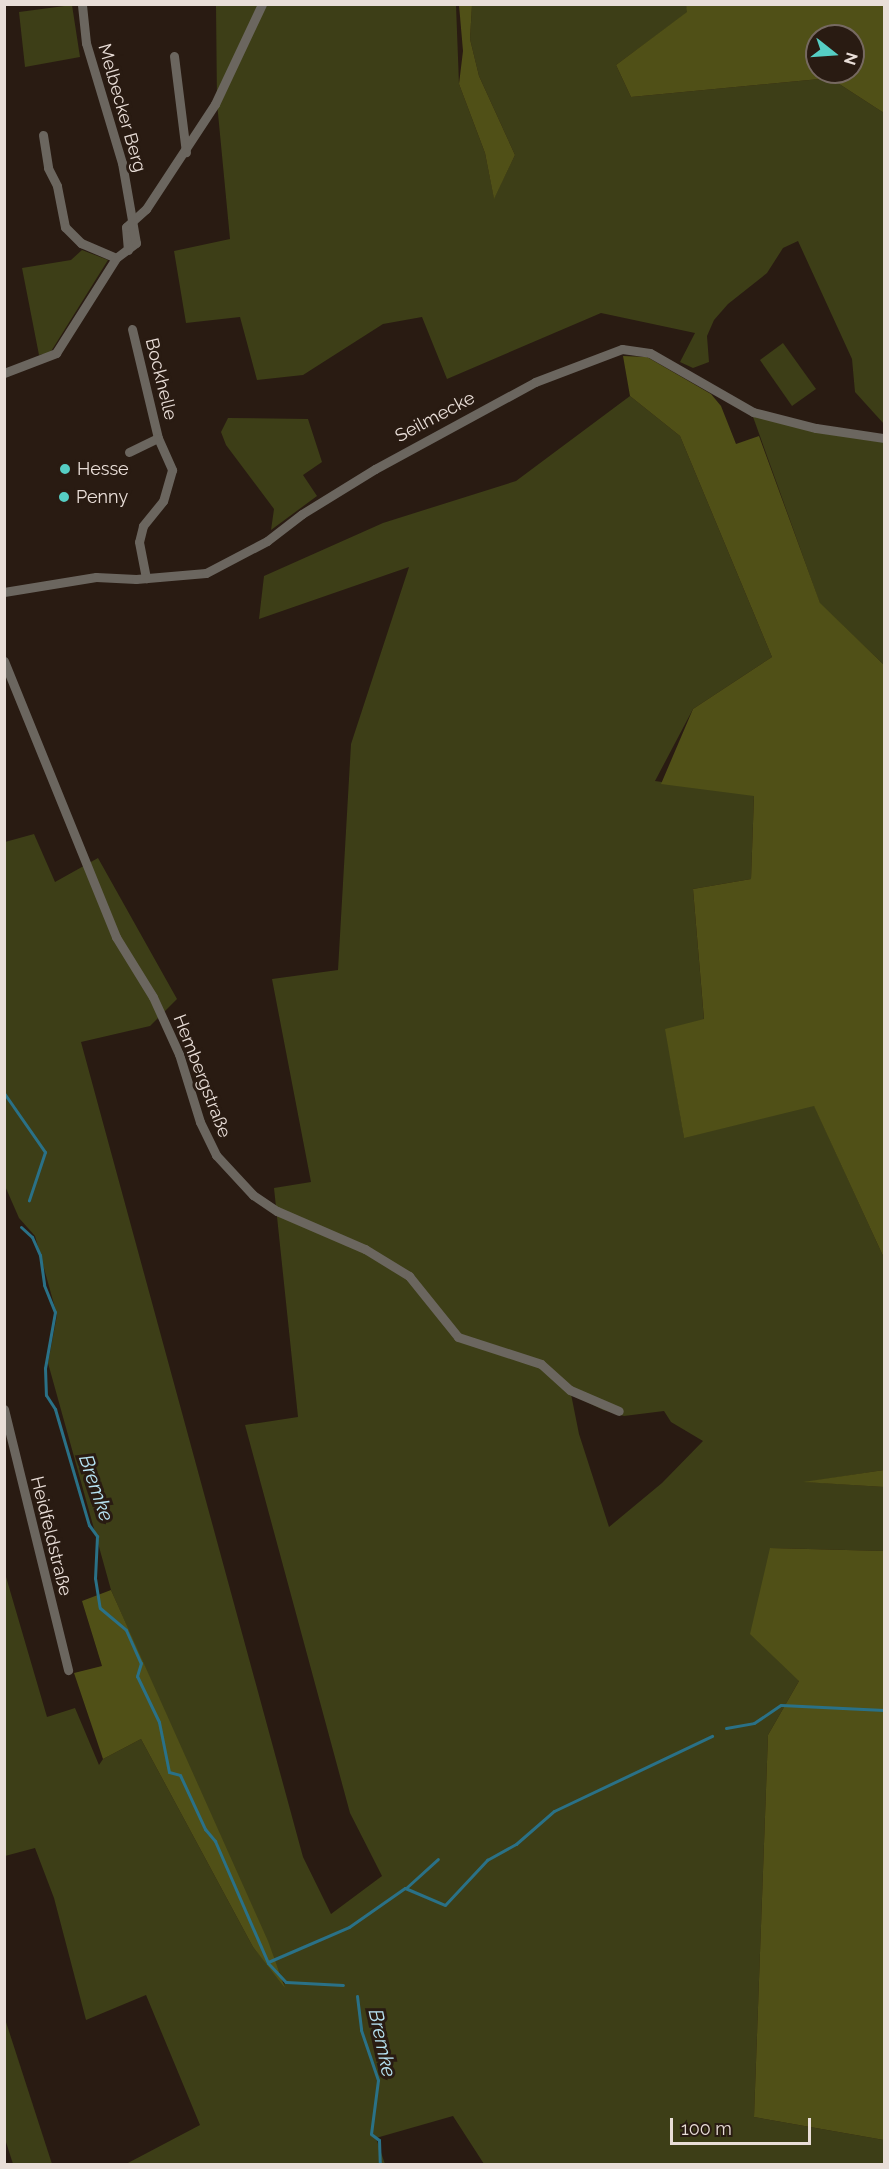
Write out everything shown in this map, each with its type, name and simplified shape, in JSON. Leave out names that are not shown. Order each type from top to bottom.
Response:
[{"type":"street","name":"Melbecker Berg","points":[[82,4],[86,43],[122,164],[136,243],[116,258]]},
{"type":"street","points":[[132,221],[146,209],[186,152],[215,104],[262,4]]},
{"type":"street","points":[[174,56],[186,152]]},
{"type":"street","points":[[4,373],[56,353],[116,258],[81,243],[65,227],[57,186],[48,168],[43,135]]},
{"type":"street","name":"Bockhelle","points":[[132,329],[158,438],[170,463],[172,479],[163,501],[142,526],[139,542],[146,578]]},
{"type":"street","name":"Seilmecke","points":[[4,592],[96,577],[146,578],[206,573],[267,541],[302,514],[375,469],[535,382],[606,352],[621,349],[650,353],[753,412],[816,428],[885,438]]},
{"type":"street","name":"Bockhelle","points":[[129,452],[158,438]]},
{"type":"street","name":"Hembergstraße","points":[[4,661],[116,937],[153,997],[179,1054],[200,1122],[216,1155],[253,1195],[277,1211],[392,1263],[410,1276],[458,1337],[541,1364],[570,1390],[619,1411]]},
{"type":"street","name":"Heidfeldstraße","points":[[4,1409],[68,1670]]},
{"type":"shaded area","points":[[72,5],[80,57],[25,67],[19,12]]},
{"type":"shaded area","points":[[216,5],[456,5],[459,84],[485,153],[494,198],[515,155],[479,76],[470,39],[472,5],[686,5],[688,12],[616,65],[631,97],[805,80],[805,84],[839,84],[884,113],[884,424],[855,392],[852,359],[798,241],[783,248],[767,273],[728,304],[714,320],[707,336],[709,362],[693,368],[680,362],[695,333],[601,313],[447,379],[422,317],[383,324],[303,375],[257,380],[240,317],[186,323],[174,251],[230,239],[217,103]]},
{"type":"shaded area","points":[[459,5],[472,5],[470,39],[479,76],[515,155],[494,199],[485,153],[459,84],[463,51]]},
{"type":"shaded area","points":[[686,5],[884,5],[884,113],[839,84],[865,84],[865,24],[805,24],[805,80],[631,97],[616,65],[687,12]]},
{"type":"shaded area","points":[[82,250],[108,260],[50,353],[39,355],[22,268],[71,260]]},
{"type":"shaded area","points":[[783,343],[816,389],[792,406],[760,360]]},
{"type":"shaded area","points":[[623,356],[647,357],[711,394],[721,406],[736,444],[759,436],[820,603],[884,665],[884,1258],[814,1106],[684,1138],[665,1029],[704,1019],[693,889],[751,879],[754,796],[661,784],[693,709],[772,657],[680,436],[630,396]]},
{"type":"shaded area","points":[[630,396],[680,436],[772,657],[693,709],[655,781],[754,795],[751,879],[693,889],[704,1020],[666,1030],[684,1137],[814,1105],[884,1258],[884,1470],[807,1482],[884,1487],[884,1551],[770,1548],[799,1681],[768,1735],[754,2117],[884,2140],[884,2164],[484,2164],[453,2116],[376,2138],[385,2164],[126,2164],[200,2125],[146,1995],[86,2020],[54,1898],[35,1848],[5,1856],[4,1570],[47,1717],[75,1708],[99,1765],[103,1759],[141,1739],[253,1947],[285,1985],[111,1590],[48,1363],[57,1315],[35,1236],[19,1218],[5,1186],[5,842],[34,834],[55,882],[98,858],[177,999],[150,1026],[81,1042],[303,1857],[331,1914],[382,1876],[350,1813],[245,1425],[298,1417],[274,1188],[311,1182],[272,979],[338,970],[351,744],[409,567],[259,619],[264,576],[383,523],[516,481]],"holes":[[[571,1394],[603,1410],[624,1416],[664,1411],[671,1422],[703,1441],[662,1483],[609,1527],[579,1434]]]},
{"type":"shaded area","points":[[752,414],[884,441],[884,665],[820,604]]},
{"type":"shaded area","points":[[228,418],[308,419],[322,462],[303,475],[317,496],[271,530],[274,509],[226,445],[221,432]]},
{"type":"shaded area","points":[[884,1470],[884,1487],[803,1482]]},
{"type":"shaded area","points":[[770,1548],[884,1551],[884,2140],[754,2117],[768,1735],[799,1681],[750,1634]]},
{"type":"shaded area","points":[[111,1590],[268,1941],[285,1988],[253,1947],[141,1739],[103,1759],[74,1673],[102,1666],[82,1601]]},
{"type":"shaded area","points":[[4,2019],[52,2164],[13,2164],[5,2139]]},
{"type":"waterway","name":"Bremke","points":[[4,1093],[45,1152],[29,1200]]},
{"type":"waterway","name":"Bremke","points":[[21,1227],[32,1237],[40,1255],[44,1285],[55,1312],[45,1368],[46,1395],[55,1409],[89,1525],[97,1536],[95,1578],[100,1608],[126,1630],[141,1663],[137,1676],[159,1722],[169,1772],[180,1775],[205,1829],[215,1841],[268,1963],[286,1982],[343,1985]]},
{"type":"waterway","points":[[726,1728],[754,1723],[781,1705],[884,1710]]},
{"type":"waterway","points":[[268,1962],[349,1927],[405,1888],[445,1905],[487,1860],[516,1844],[554,1811],[712,1736]]},
{"type":"waterway","points":[[406,1888],[438,1859]]},
{"type":"waterway","name":"Bremke","points":[[357,1996],[361,2030],[378,2080],[371,2134],[379,2140],[380,2164]]},
{"type":"place","name":"Hesse","points":[[65,469]]},
{"type":"place","name":"Penny","points":[[64,497]]}]
